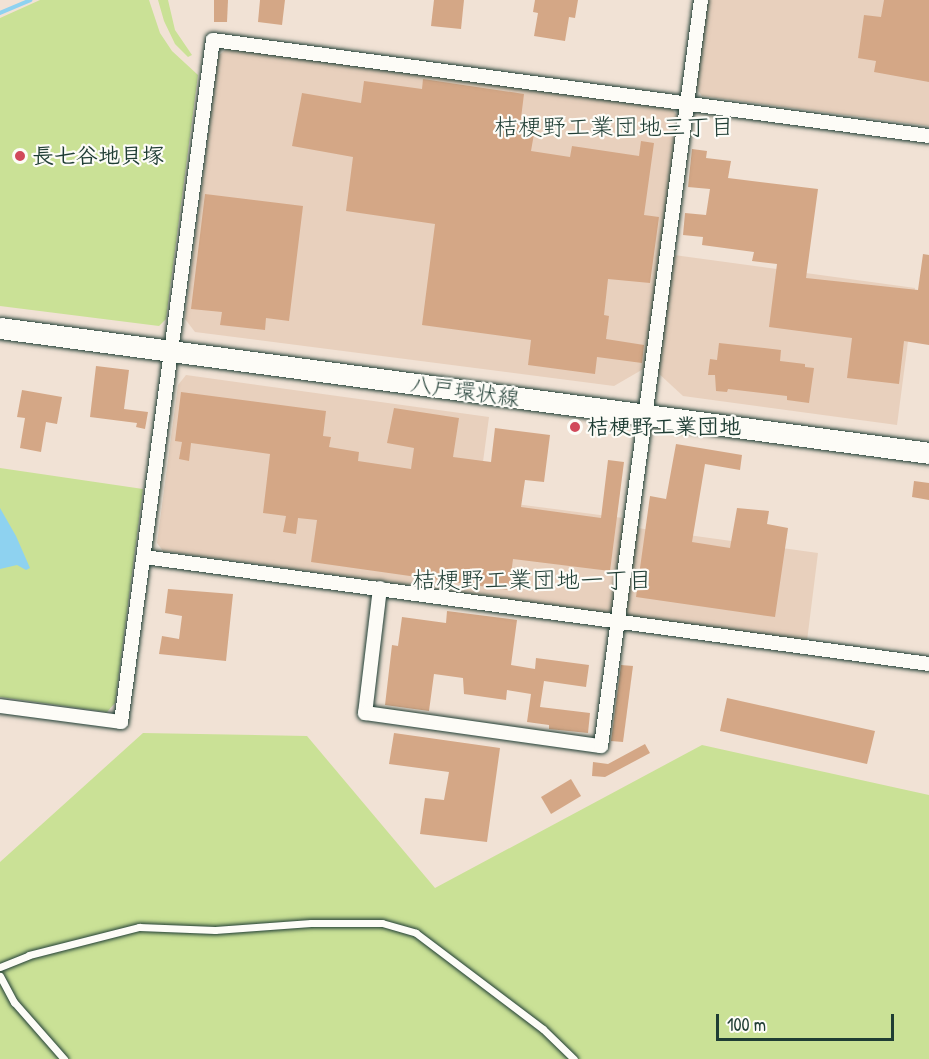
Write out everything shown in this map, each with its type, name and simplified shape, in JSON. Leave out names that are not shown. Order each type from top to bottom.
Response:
[{"type":"main road","name":"八戸環状線","points":[[0,328],[929,453]]},
{"type":"street","points":[[380,588],[365,713],[601,746],[701,0]]},
{"type":"street","points":[[0,706],[121,722],[213,40],[929,136]]},
{"type":"street","points":[[144,557],[929,664]]},
{"type":"lane","points":[[0,967],[29,955],[139,927],[215,930],[311,923],[382,923],[416,933],[543,1029],[574,1059]]},
{"type":"lane","points":[[0,976],[14,1002],[64,1059]]},
{"type":"shaded area","points":[[707,0],[929,0],[929,126],[702,96],[695,86]]},
{"type":"shaded area","points":[[228,48],[672,109],[678,117],[645,368],[614,386],[195,332],[185,319],[218,56]]},
{"type":"shaded area","points":[[674,255],[915,288],[897,425],[683,396],[657,372]]},
{"type":"shaded area","points":[[186,375],[489,417],[478,499],[623,518],[623,526],[818,553],[807,641],[163,551],[157,543],[178,385]]},
{"type":"green space","points":[[40,0],[149,0],[160,33],[172,51],[198,75],[166,319],[159,326],[0,306],[0,18]]},
{"type":"green space","points":[[158,0],[168,0],[175,30],[192,55],[188,57],[175,44],[164,21]]},
{"type":"green space","points":[[0,468],[143,489],[115,703],[107,712],[0,697]]},
{"type":"green space","points":[[143,733],[307,736],[435,888],[702,745],[929,795],[929,1059],[0,1059],[0,862]]},
{"type":"water","points":[[0,508],[30,568],[26,570],[17,565],[0,569]]},
{"type":"building","points":[[214,0],[228,0],[227,22],[214,22]]},
{"type":"building","points":[[260,0],[285,0],[282,25],[258,22]]},
{"type":"building","points":[[434,0],[464,0],[461,29],[431,26]]},
{"type":"building","points":[[535,0],[578,0],[575,18],[569,17],[565,41],[534,36],[538,13],[533,12]]},
{"type":"building","points":[[884,0],[929,0],[929,82],[874,72],[876,61],[858,58],[864,15],[881,17]]},
{"type":"building","points":[[423,79],[524,94],[520,126],[535,128],[531,151],[570,157],[572,146],[639,156],[641,141],[654,143],[644,215],[659,217],[650,283],[608,279],[604,315],[609,316],[606,339],[644,345],[642,363],[597,357],[595,374],[528,365],[531,340],[422,325],[435,224],[346,211],[353,157],[292,146],[302,93],[361,103],[364,81],[422,89]]},
{"type":"building","points":[[692,149],[707,151],[706,158],[731,161],[728,178],[818,189],[806,278],[918,290],[923,254],[929,255],[929,345],[904,341],[899,384],[847,378],[852,338],[769,327],[777,264],[752,261],[754,252],[702,245],[703,237],[683,235],[685,213],[706,215],[710,189],[688,187]]},
{"type":"building","points":[[205,194],[303,206],[289,321],[266,318],[265,330],[220,325],[222,312],[191,309]]},
{"type":"building","points":[[719,343],[781,350],[780,361],[805,364],[805,367],[814,368],[809,403],[787,400],[787,396],[728,389],[727,392],[716,391],[715,375],[708,375],[710,359],[717,360]]},
{"type":"building","points":[[96,366],[129,370],[124,409],[148,412],[145,429],[136,427],[137,423],[90,417]]},
{"type":"building","points":[[22,390],[62,397],[57,424],[46,422],[41,452],[20,448],[25,418],[17,417]]},
{"type":"building","points":[[181,392],[326,411],[323,436],[331,437],[329,447],[359,452],[358,461],[411,469],[414,448],[387,443],[394,408],[459,418],[453,457],[491,462],[495,428],[550,435],[544,482],[525,480],[521,507],[601,518],[608,460],[624,462],[610,571],[513,559],[509,590],[311,562],[317,520],[298,518],[296,534],[283,532],[286,516],[263,513],[270,454],[191,443],[189,461],[179,459],[182,442],[175,441]]},
{"type":"building","points":[[676,444],[742,455],[740,470],[705,464],[692,542],[730,548],[737,508],[769,511],[767,524],[788,528],[775,617],[636,597],[650,496],[666,499]]},
{"type":"building","points":[[914,481],[929,483],[929,500],[912,497]]},
{"type":"building","points":[[168,589],[233,594],[226,661],[159,654],[162,636],[179,639],[182,616],[165,613]]},
{"type":"building","points":[[447,611],[517,620],[511,665],[535,669],[536,658],[589,665],[586,687],[544,681],[540,707],[590,713],[588,733],[549,729],[549,725],[527,722],[531,694],[507,690],[506,700],[464,694],[463,678],[434,674],[429,711],[385,705],[392,645],[398,646],[402,617],[446,623]]},
{"type":"building","points":[[621,665],[633,666],[623,742],[611,741]]},
{"type":"building","points":[[727,698],[875,731],[867,764],[720,731]]},
{"type":"building","points":[[394,733],[500,748],[487,842],[420,834],[425,798],[444,800],[449,772],[389,764]]},
{"type":"building","points":[[645,744],[650,753],[605,777],[592,776],[593,762],[608,764]]},
{"type":"building","points":[[571,779],[581,796],[551,814],[541,797]]},
{"type":"waterway","points":[[0,13],[30,0]]},
{"type":"place","name":"長七谷地貝塚","points":[[20,156]]},
{"type":"place","name":"桔梗野工業団地","points":[[575,427]]},
{"type":"district","name":"桔梗野工業団地三丁目","points":[[614,127]]},
{"type":"district","name":"桔梗野工業団地一丁目","points":[[532,580]]}]
